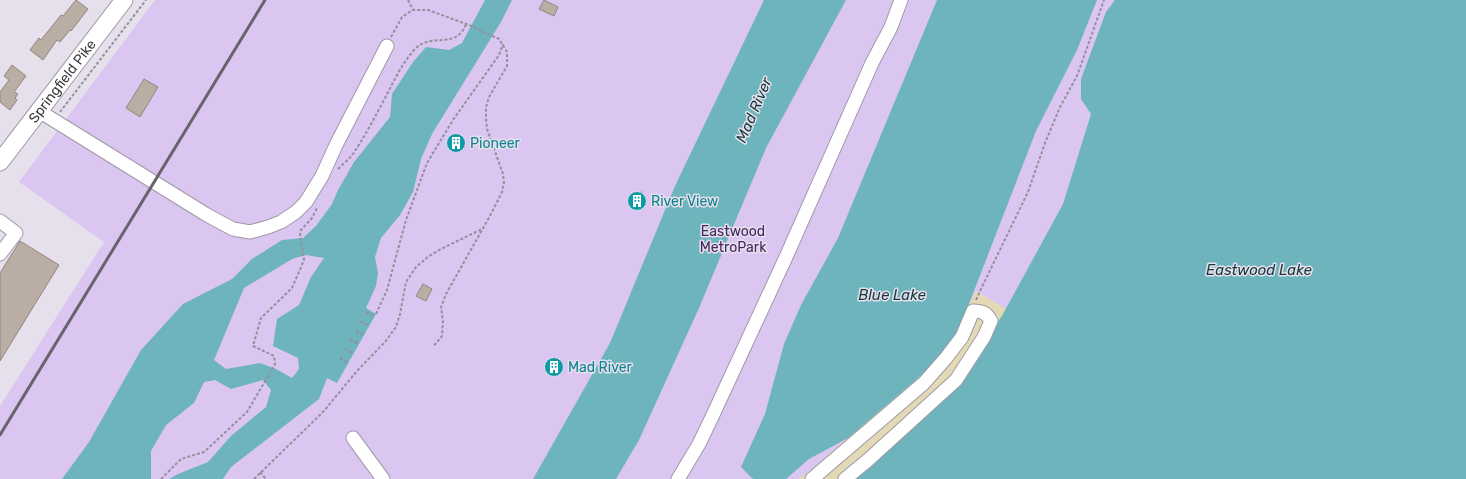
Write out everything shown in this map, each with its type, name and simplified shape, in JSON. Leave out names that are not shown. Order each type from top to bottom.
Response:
[{"type":"main road","name":"Springfield Pike","points":[[0,162],[124,0]]},
{"type":"lane","points":[[678,479],[699,444],[712,417],[786,257],[872,62],[902,0]]},
{"type":"lane","points":[[39,111],[207,215],[233,229],[250,232],[281,222],[296,212],[306,202],[322,176],[336,145],[387,46]]},
{"type":"lane","points":[[0,221],[16,233],[0,254]]},
{"type":"lane","points":[[812,479],[924,383],[962,337],[973,311],[980,311],[988,314],[991,321],[984,337],[956,380],[845,479]]},
{"type":"lane","points":[[353,438],[382,479]]},
{"type":"path","points":[[54,120],[146,0]]},
{"type":"path","points":[[408,0],[413,10]]},
{"type":"path","points":[[973,311],[980,291],[1028,192],[1045,143],[1060,107],[1077,76],[1104,0]]},
{"type":"path","points":[[387,46],[402,17],[413,10],[428,10],[468,24],[499,39],[507,52],[507,66],[488,97],[486,107],[487,129],[503,174],[504,183],[502,192],[484,228],[454,278],[441,307],[443,321],[442,336],[434,347]]},
{"type":"path","points":[[335,174],[352,154],[397,74],[416,48],[423,43],[434,40],[451,40],[464,31],[468,24]]},
{"type":"path","points":[[366,312],[375,315],[387,290],[406,220],[427,163],[453,120],[499,55],[503,44]]},
{"type":"path","points":[[161,479],[181,459],[204,452],[248,412],[264,385],[275,364],[274,356],[253,346],[261,318],[292,288],[304,260],[300,235],[301,230],[312,218],[318,205]]},
{"type":"path","points":[[254,479],[323,412],[357,371],[385,342],[396,327],[406,282],[416,267],[429,256],[441,249],[484,228]]},
{"type":"path","points":[[361,321],[369,326]]},
{"type":"path","points":[[356,331],[364,335]]},
{"type":"path","points":[[350,340],[359,344]]},
{"type":"path","points":[[345,349],[353,353]]},
{"type":"path","points":[[340,358],[348,363]]},
{"type":"path","points":[[260,472],[266,479]]},
{"type":"green space","name":"Eastwood MetroPark","points":[[155,0],[1466,0],[1466,479],[0,479],[0,406],[104,242],[19,182]]},
{"type":"sand","points":[[976,291],[1009,311],[978,360],[852,479],[798,479],[817,465],[924,370],[943,350]]},
{"type":"water","points":[[485,0],[512,0],[501,22],[432,134],[421,159],[413,192],[400,215],[381,238],[375,257],[378,273],[376,286],[366,308],[376,314],[337,383],[327,378],[319,399],[231,467],[223,479],[169,479],[208,462],[231,436],[266,407],[271,390],[263,380],[231,389],[215,380],[204,382],[194,403],[166,425],[151,451],[151,479],[62,479],[89,442],[141,350],[183,304],[232,279],[252,259],[282,240],[303,238],[316,226],[332,204],[354,162],[390,117],[392,94],[413,62],[426,47],[449,50],[462,43]],"holes":[[[306,255],[324,258],[311,277],[299,305],[277,319],[273,346],[298,358],[299,369],[292,378],[276,369],[260,363],[226,369],[214,360],[244,288],[292,259]]]},
{"type":"water","points":[[764,0],[846,0],[766,148],[699,308],[639,440],[616,479],[533,479],[610,343],[675,186]]},
{"type":"water","name":"Blue Lake","points":[[937,0],[1097,0],[1077,50],[1036,131],[960,327],[939,360],[848,438],[809,459],[786,479],[753,479],[741,467],[765,414],[784,344],[801,305],[838,238]]},
{"type":"water","name":"Eastwood Lake","points":[[1115,0],[1466,0],[1466,479],[848,479],[959,381],[1003,314],[1063,204],[1091,114],[1081,99],[1081,79],[1106,12]]},
{"type":"building","points":[[76,0],[88,9],[71,31],[70,30],[60,42],[57,40],[43,60],[30,50],[39,38],[41,40],[61,15],[63,16]]},
{"type":"building","points":[[544,0],[558,7],[554,16],[539,9]]},
{"type":"building","points":[[12,65],[26,76],[14,92],[18,94],[15,98],[17,100],[10,110],[0,102],[0,92],[9,80],[4,76]]},
{"type":"building","points":[[144,79],[158,87],[140,117],[126,108]]},
{"type":"building","name":"Pioneer","points":[[452,135],[462,138],[460,151],[449,149]]},
{"type":"building","name":"River View","points":[[642,192],[643,208],[633,209],[632,193]]},
{"type":"building","points":[[20,241],[59,265],[0,361],[0,273]]},
{"type":"building","points":[[423,284],[432,289],[426,301],[416,296]]},
{"type":"building","name":"Mad River","points":[[554,357],[562,362],[554,376],[546,371]]},
{"type":"railway","points":[[0,435],[265,0]]},
{"type":"place","name":"Pioneer","points":[[456,143]]},
{"type":"place","name":"River View","points":[[637,201]]},
{"type":"place","name":"Mad River","points":[[554,367]]}]
